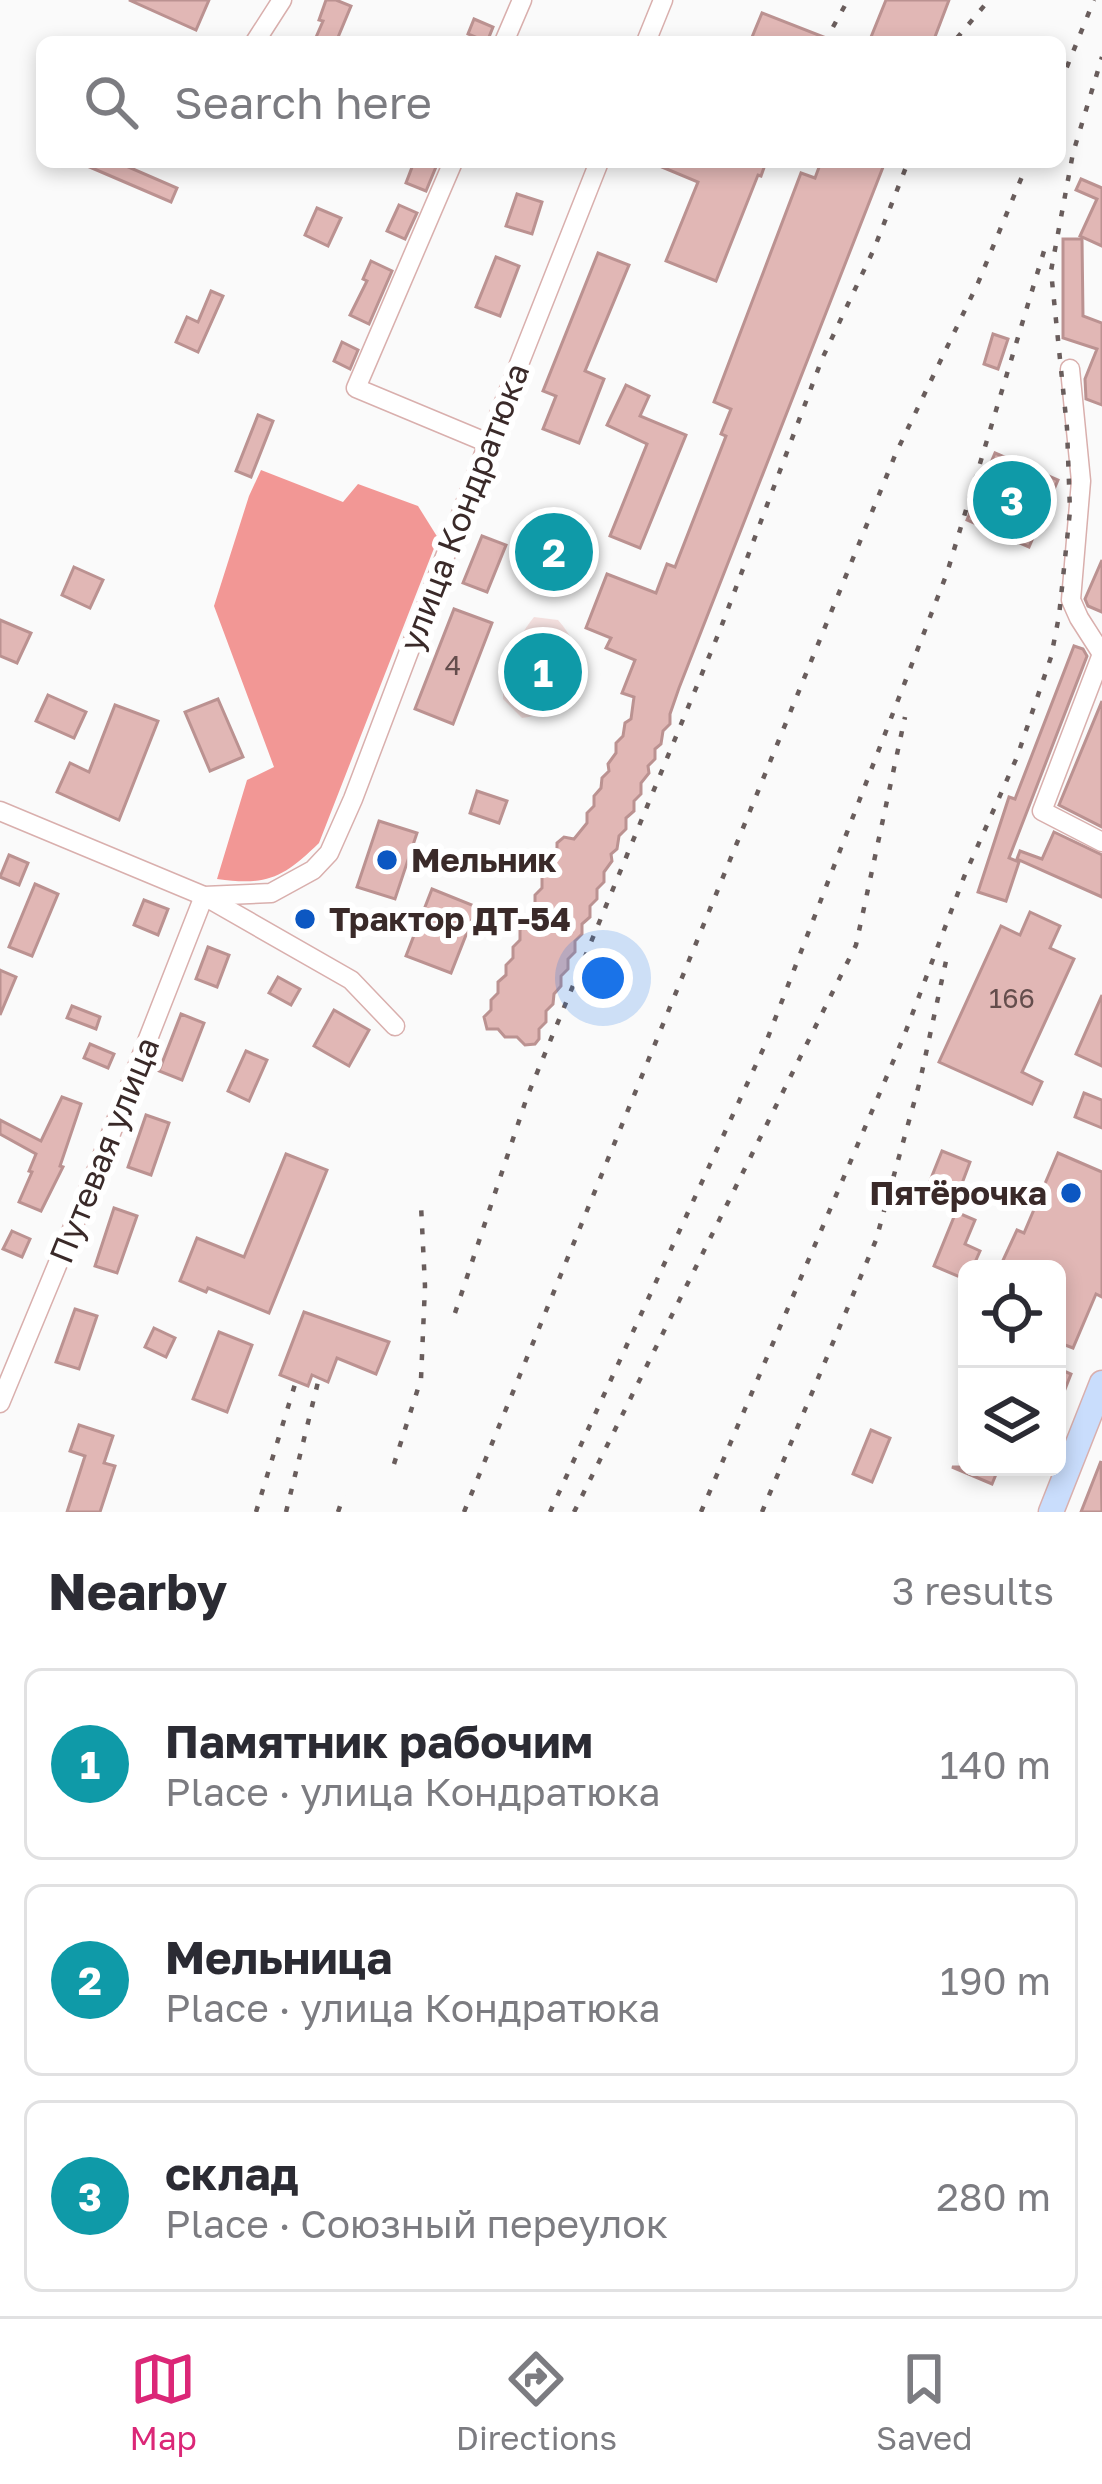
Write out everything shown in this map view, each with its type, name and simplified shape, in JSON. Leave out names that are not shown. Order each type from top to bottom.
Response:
[{"type":"main road","points":[[1051,1512],[1102,1383]]},
{"type":"street","points":[[259,36],[282,0]]},
{"type":"street","points":[[507,36],[522,0]]},
{"type":"street","points":[[648,36],[663,0]]},
{"type":"street","points":[[450,168],[356,388],[488,443]]},
{"type":"street","name":"улица Кондратюка","points":[[204,896],[272,893],[313,870],[329,853],[597,168]]},
{"type":"street","points":[[1070,369],[1081,481],[1071,600],[1102,654],[1042,811],[1102,842]]},
{"type":"street","points":[[0,811],[204,896],[350,980],[395,1026]]},
{"type":"street","name":"Путевая улица","points":[[0,1403],[204,896]]},
{"type":"shaded area","points":[[261,470],[343,502],[358,484],[418,506],[438,538],[319,843],[273,877],[234,881],[217,879],[247,780],[274,767],[214,606]]},
{"type":"shaded area","points":[[534,617],[558,620],[570,636],[578,668],[568,695],[557,706],[522,718],[503,699],[503,688],[511,656]]},
{"type":"building","points":[[129,0],[209,0],[196,30]]},
{"type":"building","points":[[326,0],[351,6],[338,36],[317,36],[323,21],[319,20]]},
{"type":"building","points":[[886,0],[949,0],[935,36],[871,36]]},
{"type":"building","points":[[762,13],[821,36],[752,36]]},
{"type":"building","points":[[474,19],[493,27],[489,36],[468,34]]},
{"type":"building","points":[[92,168],[131,168],[177,188],[171,202]]},
{"type":"building","points":[[412,168],[436,168],[426,191],[406,183]]},
{"type":"building","points":[[664,168],[764,168],[716,281],[666,261],[698,182]]},
{"type":"building","points":[[819,168],[883,168],[679,688],[670,724],[611,854],[590,917],[582,924],[561,986],[546,1011],[539,1039],[525,1045],[498,1029],[487,1029],[484,1017],[498,993],[498,982],[506,975],[549,860],[557,853],[557,843],[564,837],[574,839],[587,823],[616,743],[631,719],[634,697],[622,693],[635,660],[606,648],[611,638],[586,628],[607,574],[656,593],[667,564],[675,567],[726,436],[721,434],[731,409],[714,402],[801,173],[815,178]]},
{"type":"building","points":[[1081,179],[1102,188],[1102,246],[1080,236],[1097,199],[1076,190]]},
{"type":"building","points":[[517,194],[542,202],[532,234],[506,226]]},
{"type":"building","points":[[399,205],[417,213],[405,239],[387,231]]},
{"type":"building","points":[[317,208],[341,218],[328,246],[305,235]]},
{"type":"building","points":[[1063,239],[1082,239],[1083,316],[1102,323],[1102,405],[1086,399],[1085,379],[1097,349],[1063,338]]},
{"type":"building","points":[[598,253],[629,265],[585,371],[604,379],[579,443],[543,429],[556,396],[543,391]]},
{"type":"building","points":[[496,257],[519,266],[500,316],[476,307]]},
{"type":"building","points":[[371,261],[392,271],[369,324],[350,315]]},
{"type":"building","points":[[211,291],[223,296],[198,352],[176,342],[187,317],[198,322]]},
{"type":"building","points":[[993,334],[1008,339],[998,369],[984,364]]},
{"type":"building","points":[[342,342],[358,350],[350,369],[334,361]]},
{"type":"building","points":[[626,385],[649,396],[640,416],[686,435],[640,548],[610,536],[647,444],[607,425]]},
{"type":"building","points":[[258,415],[273,421],[251,477],[236,471]]},
{"type":"building","points":[[995,453],[1058,480],[1029,547],[967,520]]},
{"type":"building","points":[[482,536],[506,545],[487,592],[463,583]]},
{"type":"building","points":[[1102,560],[1102,612],[1088,606],[1085,599]]},
{"type":"building","points":[[74,567],[103,580],[90,608],[62,595]]},
{"type":"building","points":[[454,609],[492,623],[453,724],[415,709]]},
{"type":"building","points":[[0,620],[31,633],[17,663],[0,656]]},
{"type":"building","points":[[1074,646],[1087,656],[1009,858],[1019,862],[1006,901],[978,892],[1009,797],[1015,799]]},
{"type":"building","points":[[48,695],[86,712],[74,738],[36,721]]},
{"type":"building","points":[[218,699],[243,757],[210,771],[185,712]]},
{"type":"building","points":[[1102,701],[1102,827],[1059,805]]},
{"type":"building","points":[[115,705],[158,721],[119,820],[57,792],[70,763],[89,772]]},
{"type":"building","points":[[477,791],[507,801],[499,823],[470,813]]},
{"type":"building","name":"Мельник","points":[[379,821],[417,833],[395,899],[357,887]]},
{"type":"building","points":[[1054,832],[1102,855],[1102,897],[1017,859],[1020,851],[1042,859]]},
{"type":"building","points":[[9,855],[28,863],[19,885],[0,877]]},
{"type":"building","points":[[35,884],[58,894],[32,956],[9,947]]},
{"type":"building","points":[[432,889],[477,907],[451,973],[406,956]]},
{"type":"building","points":[[144,900],[168,909],[158,935],[134,925]]},
{"type":"building","points":[[1030,912],[1060,926],[1050,948],[1074,959],[1022,1072],[1042,1082],[1032,1104],[939,1062],[1001,926],[1020,935]]},
{"type":"building","points":[[208,947],[229,955],[217,987],[196,979]]},
{"type":"building","points":[[0,970],[16,977],[0,1015]]},
{"type":"building","points":[[278,977],[300,989],[291,1005],[269,993]]},
{"type":"building","points":[[1102,995],[1102,1066],[1076,1054]]},
{"type":"building","points":[[72,1006],[100,1017],[96,1029],[67,1018]]},
{"type":"building","points":[[334,1010],[369,1030],[349,1066],[314,1046]]},
{"type":"building","points":[[181,1014],[204,1023],[182,1080],[159,1071]]},
{"type":"building","points":[[90,1044],[114,1054],[108,1068],[84,1058]]},
{"type":"building","points":[[246,1051],[267,1060],[249,1101],[228,1091]]},
{"type":"building","points":[[1084,1093],[1102,1100],[1102,1128],[1075,1117]]},
{"type":"building","points":[[62,1097],[81,1104],[63,1167],[41,1211],[19,1202],[36,1154],[0,1134],[0,1120],[41,1141]]},
{"type":"building","points":[[146,1115],[169,1123],[151,1175],[128,1167]]},
{"type":"building","points":[[942,1151],[970,1162],[955,1202],[926,1191]]},
{"type":"building","points":[[1058,1153],[1102,1172],[1102,1297],[1096,1294],[1073,1348],[1066,1345],[1066,1260],[1003,1260],[1017,1230],[1024,1233]]},
{"type":"building","points":[[286,1154],[327,1170],[269,1313],[180,1281],[197,1238],[244,1257]]},
{"type":"building","points":[[114,1208],[137,1216],[117,1273],[95,1266]]},
{"type":"building","points":[[956,1212],[975,1220],[965,1244],[980,1251],[976,1260],[958,1260],[958,1276],[934,1266]]},
{"type":"building","points":[[12,1231],[30,1239],[22,1257],[3,1249]]},
{"type":"building","points":[[75,1309],[97,1316],[79,1369],[56,1362]]},
{"type":"building","points":[[304,1312],[389,1342],[376,1374],[337,1358],[328,1382],[312,1375],[308,1386],[280,1375]]},
{"type":"building","points":[[154,1328],[175,1338],[166,1357],[145,1347]]},
{"type":"building","points":[[219,1332],[252,1345],[227,1412],[193,1399]]},
{"type":"building","points":[[79,1425],[113,1436],[104,1463],[115,1466],[100,1512],[67,1512],[85,1456],[70,1451]]},
{"type":"building","points":[[871,1430],[890,1438],[872,1482],[853,1474]]},
{"type":"building","points":[[1101,1461],[1102,1512],[1081,1512]]},
{"type":"railway","points":[[833,27],[848,0]]},
{"type":"railway","points":[[959,36],[989,0]]},
{"type":"railway","points":[[1066,69],[1094,0]]},
{"type":"railway","points":[[701,1512],[904,1036],[964,877],[1017,757],[1051,657],[1070,511],[1051,271],[1073,153],[1102,57]]},
{"type":"railway","points":[[455,1313],[527,1097],[720,630],[822,359],[906,168]]},
{"type":"railway","points":[[464,1512],[896,453],[978,283],[1026,168]]},
{"type":"railway","points":[[550,1512],[765,1045],[947,573],[1044,251]]},
{"type":"railway","points":[[574,1512],[856,945],[905,717]]},
{"type":"railway","points":[[762,1512],[876,1240],[920,1081],[946,961]]},
{"type":"railway","points":[[394,1464],[421,1379],[425,1286],[421,1205]]},
{"type":"railway","points":[[286,1512],[319,1378]]},
{"type":"railway","points":[[256,1512],[296,1381]]},
{"type":"railway","points":[[338,1512],[344,1495]]},
{"type":"place","name":"склад","points":[[1012,500]]},
{"type":"place","name":"Мельница","points":[[554,552]]},
{"type":"place","name":"Памятник рабочим","points":[[543,672]]},
{"type":"place","name":"Мельник","points":[[387,860]]},
{"type":"place","name":"Трактор ДТ-54","points":[[305,919]]},
{"type":"place","name":"Пятёрочка","points":[[1071,1193]]}]
